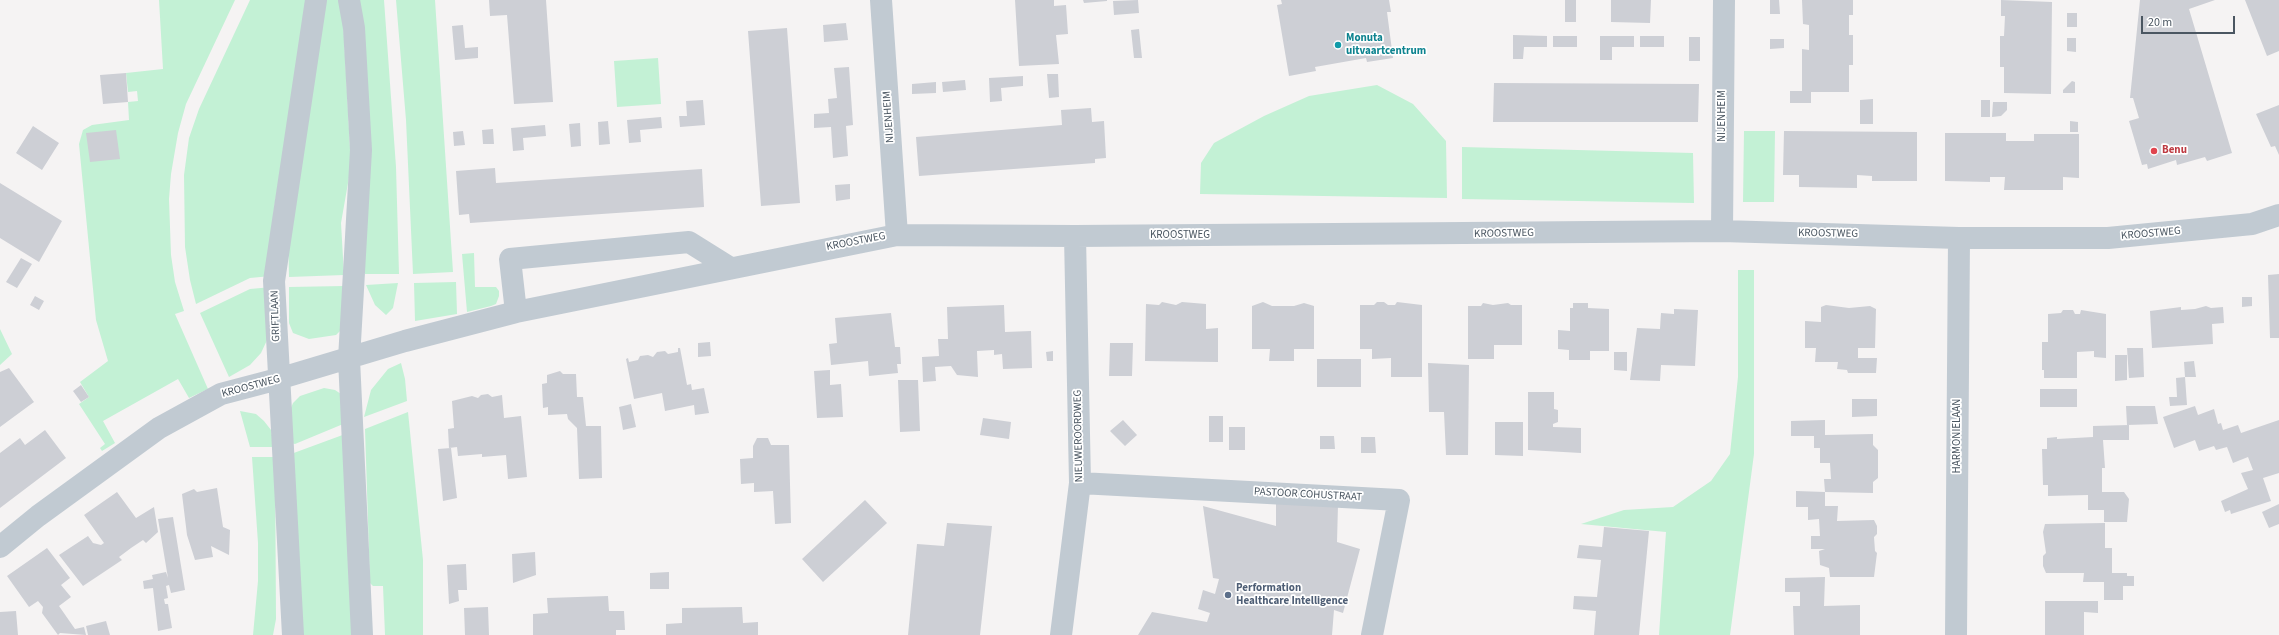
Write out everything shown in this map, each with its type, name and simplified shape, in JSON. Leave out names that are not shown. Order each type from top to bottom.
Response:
[{"type":"street","name":"GRIFTLAAN","points":[[293,635],[278,380],[274,281],[316,0]]},
{"type":"street","points":[[349,0],[354,28],[362,150],[349,359],[362,635]]},
{"type":"street","name":"NIJENHEIM","points":[[881,0],[897,235]]},
{"type":"street","name":"NIJENHEIM","points":[[1722,232],[1724,0]]},
{"type":"street","name":"KROOSTWEG","points":[[0,547],[38,516],[159,428],[221,394],[278,380],[405,341],[516,312],[729,267],[897,235],[1075,236],[1722,232],[1960,238],[2108,238],[2252,224],[2279,216]]},
{"type":"street","name":"NIEUWEROORDWEG","points":[[1061,635],[1080,483],[1075,236]]},
{"type":"street","name":"HARMONIELAAN","points":[[1956,635],[1960,238]]},
{"type":"street","points":[[516,312],[510,258],[689,242],[729,267]]},
{"type":"street","name":"PASTOOR COHUSTRAAT","points":[[1080,483],[1399,500],[1372,635]]},
{"type":"green space","points":[[159,0],[235,0],[186,104],[178,133],[171,174],[169,199],[171,255],[175,282],[184,311],[175,314],[208,389],[189,398],[178,379],[103,421],[115,443],[102,451],[100,448],[105,444],[79,404],[89,397],[80,382],[108,361],[96,320],[79,144],[83,130],[92,125],[129,120],[128,102],[138,101],[137,91],[128,92],[126,73],[163,69]]},
{"type":"green space","points":[[250,0],[308,0],[274,209],[271,276],[250,278],[196,304],[190,280],[185,247],[184,175],[189,138],[199,109]]},
{"type":"green space","points":[[326,0],[342,0],[351,166],[341,223],[344,275],[289,277],[288,231]]},
{"type":"green space","points":[[359,0],[384,0],[396,167],[399,274],[365,274]]},
{"type":"green space","points":[[396,0],[435,0],[453,272],[413,274],[406,120]]},
{"type":"green space","points":[[658,58],[661,104],[617,107],[614,61]]},
{"type":"green space","points":[[1377,85],[1413,104],[1446,141],[1447,198],[1200,194],[1201,163],[1214,143],[1264,116],[1309,96]]},
{"type":"green space","points":[[1744,131],[1775,131],[1774,202],[1743,202]]},
{"type":"green space","points":[[1462,147],[1693,153],[1694,203],[1462,199]]},
{"type":"green space","points":[[474,253],[475,287],[496,287],[499,291],[499,296],[496,304],[467,312],[462,254]]},
{"type":"green space","points":[[1738,270],[1754,270],[1754,454],[1730,635],[1659,635],[1666,532],[1581,524],[1624,510],[1673,507],[1711,481],[1730,454],[1738,377]]},
{"type":"green space","points":[[456,282],[457,314],[415,321],[414,283]]},
{"type":"green space","points":[[398,283],[393,308],[386,315],[375,305],[366,285]]},
{"type":"green space","points":[[344,286],[341,330],[336,335],[309,339],[293,333],[289,323],[289,287]]},
{"type":"green space","points":[[272,287],[268,338],[261,353],[250,365],[229,377],[200,313],[250,289]]},
{"type":"green space","points":[[0,329],[12,354],[0,365]]},
{"type":"green space","points":[[401,363],[405,379],[407,401],[364,417],[371,390],[388,369]]},
{"type":"green space","points":[[324,388],[335,390],[341,394],[348,422],[295,444],[291,443],[291,408],[293,403],[300,396]]},
{"type":"green space","points":[[240,411],[256,414],[264,421],[271,430],[274,447],[250,447]]},
{"type":"green space","points":[[408,412],[423,560],[423,635],[385,635],[383,586],[373,586],[370,583],[365,429]]},
{"type":"green space","points":[[348,433],[354,635],[297,635],[291,454]]},
{"type":"green space","points":[[252,457],[275,457],[276,619],[273,635],[253,635],[258,581],[258,543]]},
{"type":"building","points":[[489,0],[546,0],[553,102],[514,104],[507,15],[490,16]]},
{"type":"building","points":[[1015,0],[1054,0],[1054,6],[1066,5],[1068,34],[1056,35],[1059,64],[1019,66]]},
{"type":"building","points":[[1083,0],[1107,0],[1107,1],[1084,3]]},
{"type":"building","points":[[1138,0],[1139,13],[1114,15],[1113,1]]},
{"type":"building","name":"Monuta uitvaartcentrum","points":[[1281,0],[1389,0],[1391,12],[1387,12],[1393,58],[1367,62],[1366,58],[1315,67],[1316,71],[1289,76],[1277,5],[1282,4]]},
{"type":"building","points":[[1565,0],[1576,0],[1576,22],[1565,22]]},
{"type":"building","points":[[1611,0],[1651,0],[1650,23],[1611,22]]},
{"type":"building","points":[[1770,0],[1779,0],[1780,14],[1770,14]]},
{"type":"building","points":[[1802,0],[1853,0],[1853,15],[1849,15],[1849,35],[1853,35],[1853,65],[1849,65],[1849,92],[1811,92],[1811,103],[1790,103],[1790,91],[1802,91],[1802,49],[1809,50],[1809,25],[1803,24]]},
{"type":"building","points":[[2001,0],[2052,2],[2051,94],[2004,93],[2004,67],[2000,67],[2000,36],[2004,36],[2005,16],[2001,16]]},
{"type":"building","points":[[2140,0],[2215,0],[2189,9],[2232,153],[2207,161],[2205,157],[2177,165],[2176,160],[2148,169],[2147,164],[2142,165],[2129,121],[2139,118],[2133,98],[2130,98]]},
{"type":"building","points":[[2245,0],[2279,0],[2279,51],[2267,56]]},
{"type":"building","points":[[2067,13],[2077,13],[2077,27],[2067,27]]},
{"type":"building","points":[[846,23],[848,40],[824,42],[823,25]]},
{"type":"building","points":[[463,25],[465,48],[478,47],[478,58],[455,60],[452,26]]},
{"type":"building","points":[[787,28],[800,203],[761,206],[748,31]]},
{"type":"building","points":[[1139,29],[1142,58],[1134,58],[1131,30]]},
{"type":"building","points":[[1513,35],[1547,36],[1547,47],[1524,47],[1523,59],[1513,59]]},
{"type":"building","points":[[1553,36],[1577,36],[1577,47],[1553,47]]},
{"type":"building","points":[[1600,36],[1634,36],[1634,47],[1612,47],[1612,60],[1600,60]]},
{"type":"building","points":[[1640,36],[1664,36],[1664,47],[1640,47]]},
{"type":"building","points":[[1689,37],[1700,37],[1700,61],[1689,61]]},
{"type":"building","points":[[2067,38],[2076,38],[2076,52],[2067,51]]},
{"type":"building","points":[[1770,39],[1784,39],[1784,48],[1770,49]]},
{"type":"building","points":[[849,67],[853,125],[846,126],[848,156],[833,158],[831,127],[814,128],[814,114],[829,113],[828,99],[837,98],[834,68]]},
{"type":"building","points":[[126,73],[128,102],[103,104],[100,75]]},
{"type":"building","points":[[1047,74],[1058,74],[1059,97],[1049,98]]},
{"type":"building","points":[[1023,76],[1023,86],[1001,88],[1002,101],[990,102],[989,78]]},
{"type":"building","points":[[965,80],[966,90],[943,92],[942,82]]},
{"type":"building","points":[[2072,81],[2075,82],[2075,93],[2063,93],[2063,90]]},
{"type":"building","points":[[936,82],[936,93],[912,94],[912,84]]},
{"type":"building","points":[[1494,83],[1699,84],[1698,122],[1493,122]]},
{"type":"building","points":[[1873,99],[1873,124],[1860,124],[1860,100]]},
{"type":"building","points":[[703,100],[705,125],[680,127],[679,116],[687,116],[686,101]]},
{"type":"building","points":[[1981,100],[1990,100],[1990,117],[1981,117]]},
{"type":"building","points":[[1993,102],[2007,102],[2007,110],[2001,116],[1992,117]]},
{"type":"building","points":[[2279,105],[2279,155],[2275,146],[2271,147],[2256,114]]},
{"type":"building","points":[[1091,108],[1092,122],[1104,121],[1106,158],[1095,159],[1095,163],[919,176],[916,137],[1062,125],[1061,110]]},
{"type":"building","points":[[661,117],[662,128],[640,130],[641,142],[629,143],[627,120]]},
{"type":"building","points":[[608,121],[610,144],[599,145],[598,122]]},
{"type":"building","points":[[2070,121],[2078,122],[2078,132],[2070,132]]},
{"type":"building","points":[[580,123],[581,146],[571,147],[569,124]]},
{"type":"building","points":[[545,125],[546,136],[523,138],[524,150],[513,151],[511,128]]},
{"type":"building","points":[[33,126],[59,143],[42,170],[16,153]]},
{"type":"building","points":[[493,129],[494,144],[483,144],[482,130]]},
{"type":"building","points":[[116,130],[120,159],[90,162],[86,133]]},
{"type":"building","points":[[463,131],[465,145],[454,146],[453,132]]},
{"type":"building","points":[[1784,131],[1917,132],[1917,181],[1872,181],[1872,176],[1857,175],[1857,188],[1799,187],[1799,175],[1783,175]]},
{"type":"building","points":[[1945,133],[2006,133],[2006,141],[2034,141],[2034,134],[2079,134],[2079,178],[2063,177],[2063,190],[2004,190],[2005,177],[1990,177],[1990,182],[1945,181]]},
{"type":"building","points":[[495,168],[496,183],[702,169],[704,207],[470,223],[469,214],[459,215],[456,171]]},
{"type":"building","points":[[0,183],[62,221],[39,262],[0,238]]},
{"type":"building","points":[[850,184],[850,199],[836,201],[835,185]]},
{"type":"building","points":[[21,258],[32,264],[17,288],[6,282]]},
{"type":"building","points":[[2279,274],[2279,338],[2270,338],[2268,275]]},
{"type":"building","points":[[35,296],[44,301],[39,310],[30,305]]},
{"type":"building","points":[[2242,297],[2252,297],[2252,306],[2242,307]]},
{"type":"building","points":[[1162,302],[1176,305],[1182,302],[1206,304],[1206,329],[1218,328],[1218,362],[1145,361],[1146,304],[1159,305]]},
{"type":"building","points":[[1263,302],[1272,306],[1294,306],[1304,303],[1314,306],[1314,349],[1294,349],[1294,361],[1269,361],[1270,349],[1252,349],[1252,306]]},
{"type":"building","points":[[1377,302],[1384,302],[1388,305],[1395,305],[1397,302],[1422,305],[1422,377],[1391,377],[1391,358],[1372,359],[1372,349],[1360,349],[1360,305],[1374,305]]},
{"type":"building","points":[[1483,303],[1493,305],[1508,303],[1511,305],[1522,305],[1522,345],[1494,345],[1494,359],[1468,359],[1468,306],[1481,306]]},
{"type":"building","points":[[1573,303],[1588,303],[1588,308],[1609,309],[1609,351],[1590,351],[1590,360],[1569,360],[1569,350],[1558,349],[1558,330],[1570,331],[1570,308],[1573,308]]},
{"type":"building","points":[[1004,305],[1005,332],[1031,331],[1032,368],[1003,369],[1002,354],[994,355],[994,350],[977,351],[978,377],[957,375],[951,366],[935,367],[936,381],[923,382],[922,357],[939,356],[938,339],[948,339],[947,307]]},
{"type":"building","points":[[1826,305],[1849,308],[1870,306],[1876,309],[1875,348],[1858,348],[1858,358],[1877,358],[1876,373],[1848,373],[1847,370],[1837,369],[1838,362],[1815,362],[1816,348],[1805,348],[1805,321],[1821,322],[1821,307]]},
{"type":"building","points":[[2206,306],[2211,308],[2223,307],[2224,323],[2212,324],[2213,344],[2152,348],[2150,311],[2181,307],[2181,310],[2195,309]]},
{"type":"building","points":[[1674,309],[1698,310],[1695,366],[1661,365],[1660,381],[1630,380],[1637,328],[1660,329],[1661,313],[1674,314]]},
{"type":"building","points":[[2063,310],[2073,310],[2075,314],[2080,314],[2081,310],[2106,314],[2106,358],[2094,357],[2094,351],[2077,352],[2077,378],[2044,378],[2044,370],[2042,370],[2042,342],[2048,342],[2048,314],[2061,313]]},
{"type":"building","points":[[891,313],[895,347],[900,347],[901,364],[897,364],[898,373],[869,376],[868,361],[831,365],[829,344],[837,343],[835,318]]},
{"type":"building","points":[[710,342],[711,356],[698,357],[698,343]]},
{"type":"building","points":[[1110,343],[1133,343],[1132,376],[1109,376]]},
{"type":"building","points":[[678,348],[680,348],[687,385],[691,384],[692,390],[704,388],[709,413],[695,415],[694,405],[665,411],[662,393],[634,399],[626,359],[628,358],[629,362],[638,360],[640,356],[648,355],[653,357],[657,352],[665,351],[668,354],[678,352]]},
{"type":"building","points":[[2127,348],[2143,348],[2144,377],[2129,378]]},
{"type":"building","points":[[1053,351],[1053,361],[1047,361],[1046,352]]},
{"type":"building","points":[[1614,352],[1627,352],[1627,371],[1614,370]]},
{"type":"building","points":[[2115,355],[2127,355],[2127,380],[2115,381]]},
{"type":"building","points":[[1317,359],[1361,359],[1361,387],[1317,387]]},
{"type":"building","points":[[2194,361],[2196,377],[2185,377],[2184,362]]},
{"type":"building","points":[[1428,363],[1469,365],[1468,455],[1446,455],[1444,412],[1429,412]]},
{"type":"building","points":[[9,368],[34,402],[0,427],[0,372]]},
{"type":"building","points":[[830,370],[830,385],[841,384],[843,417],[817,418],[814,371]]},
{"type":"building","points":[[560,371],[563,374],[576,374],[577,397],[583,397],[586,426],[601,426],[602,478],[579,479],[577,428],[568,419],[567,414],[548,415],[548,407],[543,408],[542,384],[547,383],[547,375]]},
{"type":"building","points":[[2185,377],[2187,405],[2170,406],[2169,397],[2177,397],[2176,378]]},
{"type":"building","points":[[898,380],[918,380],[920,431],[900,432]]},
{"type":"building","points":[[81,385],[89,397],[81,402],[73,391]]},
{"type":"building","points":[[2040,389],[2077,389],[2077,407],[2040,407]]},
{"type":"building","points":[[1528,392],[1554,392],[1554,409],[1558,410],[1558,422],[1553,424],[1553,427],[1581,428],[1581,453],[1528,450]]},
{"type":"building","points":[[488,394],[492,397],[502,395],[504,418],[521,416],[527,477],[508,479],[506,455],[482,457],[482,454],[458,456],[457,447],[449,448],[448,429],[454,428],[452,401],[472,396],[478,398],[481,395]]},
{"type":"building","points":[[1852,399],[1877,399],[1877,416],[1852,417]]},
{"type":"building","points":[[631,404],[636,427],[623,430],[619,407]]},
{"type":"building","points":[[2126,406],[2155,406],[2158,424],[2127,425]]},
{"type":"building","points":[[2195,406],[2198,415],[2214,409],[2218,424],[2221,423],[2223,430],[2238,425],[2241,433],[2279,420],[2279,473],[2263,478],[2271,501],[2231,514],[2230,510],[2225,512],[2221,501],[2248,489],[2241,473],[2253,470],[2248,457],[2233,463],[2227,447],[2216,450],[2214,446],[2199,451],[2195,440],[2174,448],[2163,417]]},
{"type":"building","points":[[1209,416],[1223,416],[1223,442],[1209,442]]},
{"type":"building","points":[[983,418],[1011,422],[1009,439],[980,435]]},
{"type":"building","points":[[1123,420],[1137,435],[1125,446],[1110,431]]},
{"type":"building","points":[[1825,420],[1825,435],[1873,434],[1873,445],[1878,450],[1878,478],[1873,482],[1873,493],[1825,492],[1824,479],[1831,479],[1830,463],[1820,463],[1820,448],[1814,448],[1814,436],[1791,436],[1791,421]]},
{"type":"building","points":[[1495,422],[1523,422],[1523,456],[1495,455]]},
{"type":"building","points":[[2129,425],[2129,440],[2103,440],[2105,468],[2102,468],[2102,492],[2124,492],[2129,499],[2127,522],[2104,522],[2104,510],[2088,510],[2088,495],[2048,496],[2048,485],[2043,485],[2042,449],[2047,449],[2047,438],[2057,437],[2057,439],[2093,437],[2093,426]]},
{"type":"building","points":[[1229,427],[1245,427],[1245,450],[1229,450]]},
{"type":"building","points":[[45,430],[66,458],[0,508],[0,453],[20,438],[25,445]]},
{"type":"building","points":[[1320,436],[1334,436],[1335,449],[1320,449]]},
{"type":"building","points":[[1361,437],[1375,437],[1376,453],[1361,453]]},
{"type":"building","points":[[757,438],[768,438],[771,445],[789,445],[791,523],[775,524],[773,491],[754,492],[754,483],[741,484],[740,459],[753,458],[753,446]]},
{"type":"building","points":[[451,448],[457,498],[443,501],[438,449]]},
{"type":"building","points":[[217,488],[223,527],[230,530],[229,555],[211,546],[213,557],[195,560],[187,535],[182,494],[194,489],[197,492]]},
{"type":"building","points":[[1796,491],[1825,492],[1825,506],[1838,506],[1837,521],[1874,520],[1877,526],[1877,534],[1874,537],[1875,551],[1877,553],[1874,577],[1830,577],[1829,568],[1820,565],[1819,551],[1825,549],[1811,549],[1811,536],[1820,536],[1819,519],[1808,520],[1808,507],[1796,507]]},
{"type":"building","points":[[117,492],[136,518],[154,507],[158,532],[146,543],[143,540],[131,548],[119,557],[122,560],[83,586],[59,555],[88,536],[93,543],[101,545],[104,543],[84,515]]},
{"type":"building","points":[[865,500],[887,523],[823,582],[802,559]]},
{"type":"building","points":[[1276,503],[1338,505],[1337,542],[1360,549],[1343,613],[1334,610],[1332,635],[1138,635],[1152,612],[1207,622],[1210,613],[1198,609],[1203,590],[1215,594],[1219,579],[1213,578],[1203,506],[1276,526]]},
{"type":"building","points":[[2279,504],[2279,524],[2269,528],[2262,512]]},
{"type":"building","points":[[173,517],[185,590],[171,593],[169,585],[166,586],[168,598],[164,599],[165,604],[168,604],[172,628],[158,631],[153,588],[144,589],[143,581],[153,579],[152,575],[166,572],[168,578],[158,519]]},
{"type":"building","points":[[947,523],[992,526],[980,635],[908,635],[917,544],[944,546]]},
{"type":"building","points":[[2105,523],[2105,548],[2112,548],[2112,573],[2127,573],[2127,576],[2134,576],[2134,586],[2123,586],[2123,600],[2104,600],[2104,582],[2083,582],[2084,573],[2046,573],[2043,566],[2043,556],[2046,553],[2043,532],[2045,524]]},
{"type":"building","points":[[1604,527],[1649,531],[1639,635],[1594,635],[1596,611],[1573,609],[1574,596],[1597,597],[1601,560],[1577,558],[1579,545],[1602,547]]},
{"type":"building","points":[[47,548],[70,578],[61,585],[71,597],[59,606],[75,629],[84,627],[86,635],[60,633],[58,635],[42,613],[43,607],[38,601],[29,607],[7,576]]},
{"type":"building","points":[[535,552],[536,575],[513,583],[512,554]]},
{"type":"building","points":[[466,564],[467,590],[458,590],[459,601],[449,604],[447,565]]},
{"type":"building","points":[[669,572],[669,589],[650,589],[650,573]]},
{"type":"building","points":[[1825,577],[1824,606],[1860,605],[1860,635],[1794,635],[1793,606],[1800,606],[1800,592],[1785,592],[1785,578]]},
{"type":"building","points":[[608,596],[609,611],[624,611],[625,630],[616,630],[616,635],[533,635],[533,614],[548,613],[547,598]]},
{"type":"building","points":[[2045,601],[2098,601],[2098,613],[2084,612],[2084,635],[2045,635]]},
{"type":"building","points":[[488,607],[489,635],[465,635],[464,608]]},
{"type":"building","points":[[742,607],[743,623],[758,622],[758,635],[666,635],[666,624],[682,623],[682,608]]},
{"type":"building","points":[[16,611],[18,635],[0,635],[0,612]]},
{"type":"building","points":[[106,621],[110,635],[88,635],[86,626]]},
{"type":"place","name":"Monuta uitvaartcentrum","points":[[1338,45]]},
{"type":"place","name":"Benu","points":[[2154,151]]},
{"type":"place","name":"Performation Healthcare Intelligence","points":[[1228,595]]}]
